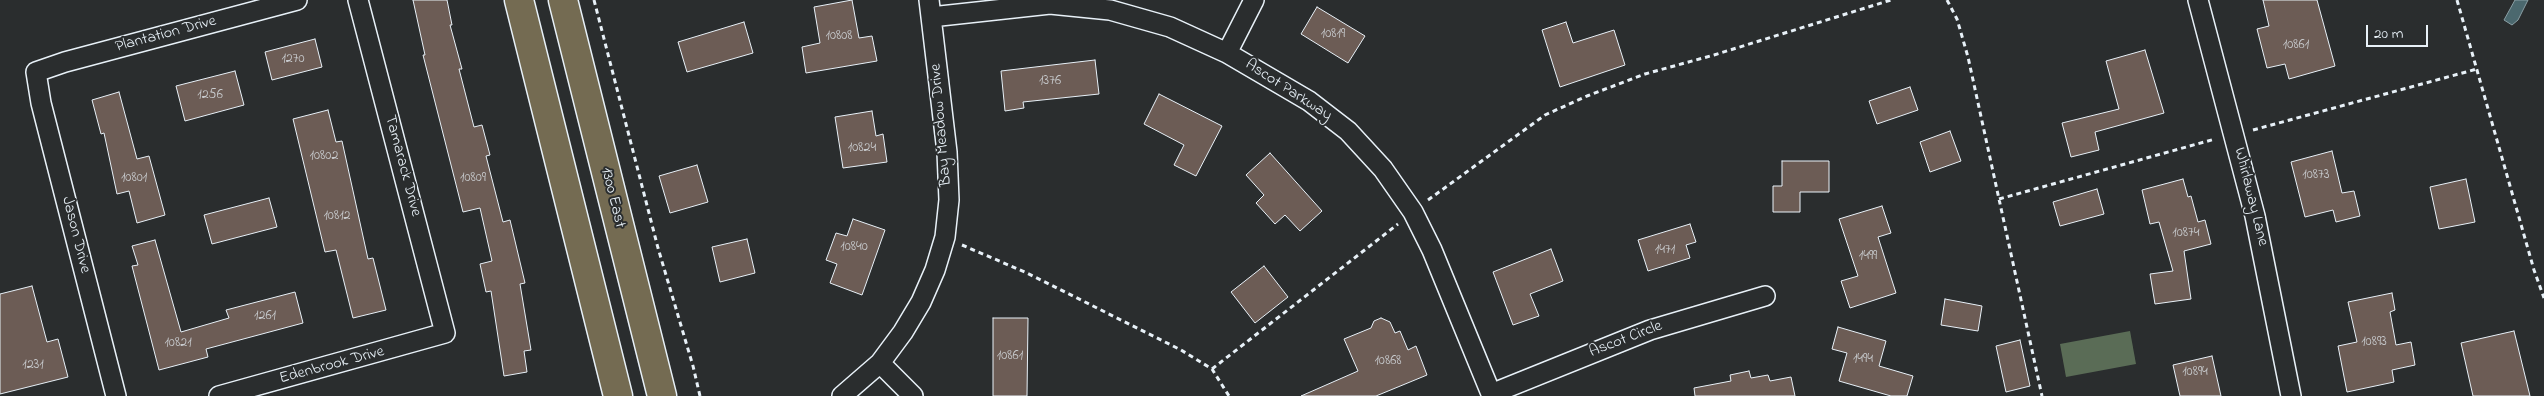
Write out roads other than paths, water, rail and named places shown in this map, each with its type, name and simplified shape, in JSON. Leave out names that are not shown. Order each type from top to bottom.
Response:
[{"type":"main road","points":[[519,0],[618,396]]},
{"type":"main road","name":"1300 East","points":[[563,0],[662,396]]},
{"type":"main road","points":[[587,268],[613,322],[634,396]]},
{"type":"street","name":"Plantation Drive","points":[[36,72],[65,62],[297,0]]},
{"type":"street","name":"Tamarack Drive","points":[[358,0],[445,333]]},
{"type":"street","points":[[1227,53],[1254,0]]},
{"type":"street","name":"Whirlaway Lane","points":[[2198,0],[2234,134],[2265,262],[2292,396]]},
{"type":"street","name":"Ascot Parkway","points":[[930,9],[1050,4],[1110,10],[1170,27],[1227,53],[1310,100],[1348,131],[1383,169],[1412,212],[1432,250],[1491,395]]},
{"type":"street","name":"Bay Meadow Drive","points":[[842,396],[880,363],[921,302],[935,270],[945,237],[949,200],[947,152],[930,9]]},
{"type":"street","name":"Jason Drive","points":[[36,72],[41,103],[116,396]]},
{"type":"street","name":"Ascot Circle","points":[[1491,395],[1650,330],[1765,296]]},
{"type":"street","name":"Edenbrook Drive","points":[[219,396],[445,333]]},
{"type":"street","points":[[880,363],[913,396]]},
{"type":"water","points":[[2515,0],[2528,0],[2518,20],[2512,25],[2504,20]]}]
